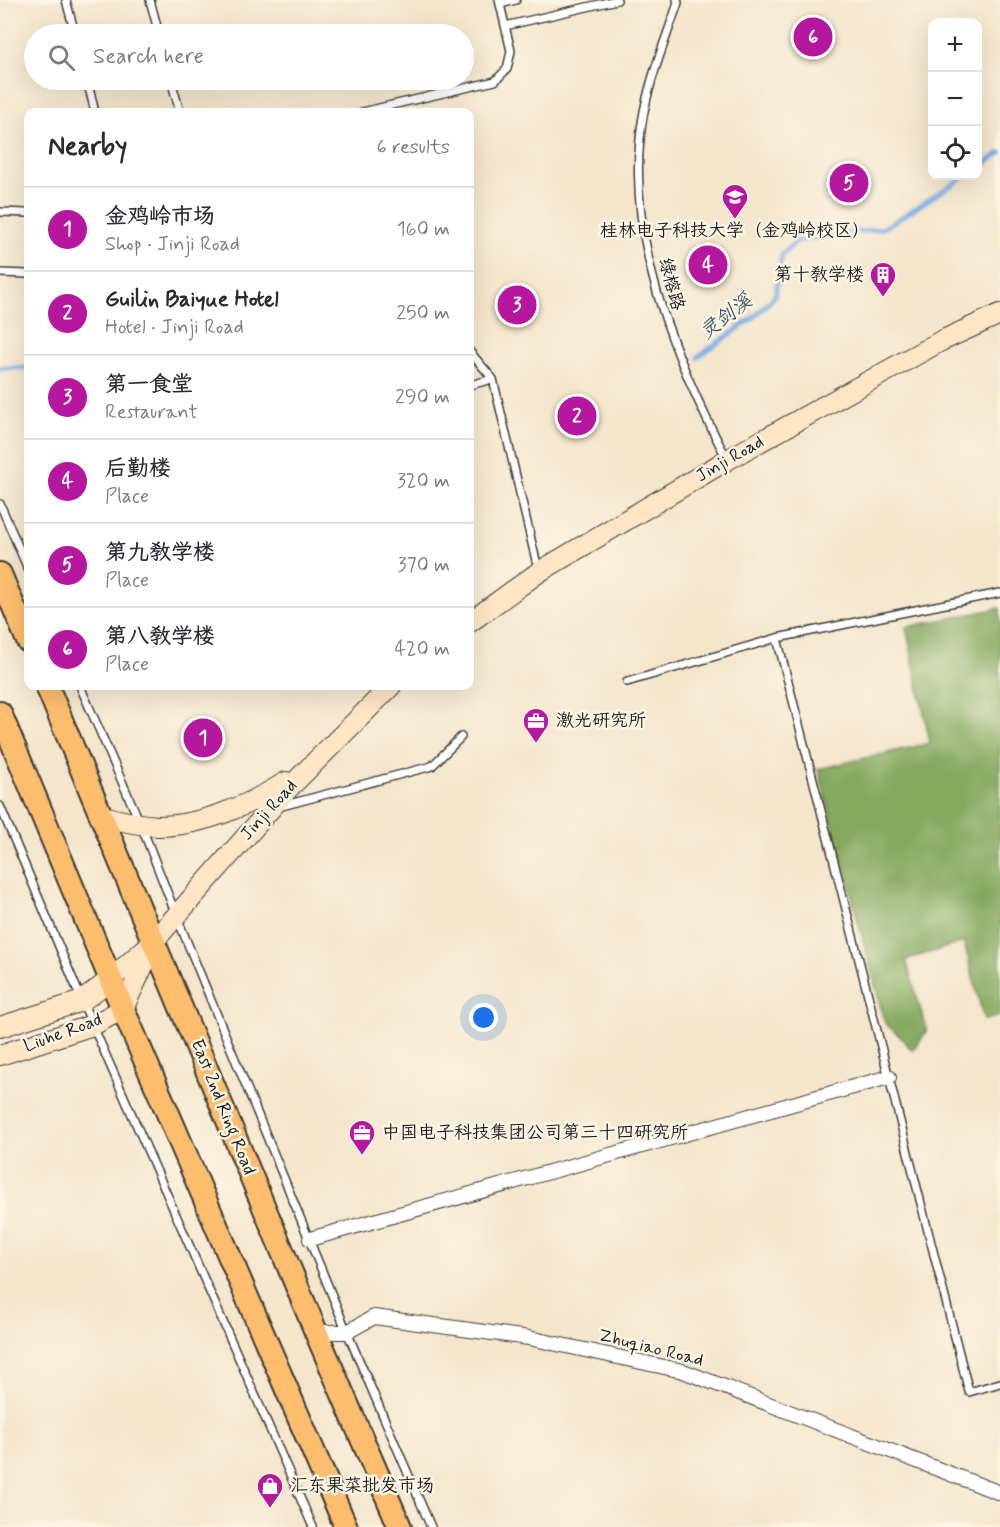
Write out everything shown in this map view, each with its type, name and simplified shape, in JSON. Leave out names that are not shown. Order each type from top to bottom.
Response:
[{"type":"main road","name":"Jinji Road","points":[[474,619],[539,572],[727,460],[941,341],[1000,314]]},
{"type":"main road","points":[[0,574],[24,631]]},
{"type":"main road","name":"East 2nd Ring Road","points":[[49,690],[316,1332],[400,1527]]},
{"type":"main road","name":"Jinji Road","points":[[154,941],[269,810],[387,690]]},
{"type":"main road","points":[[0,713],[123,1009],[346,1527]]},
{"type":"main road","points":[[103,816],[141,825],[178,824],[217,814],[274,790],[308,768]]},
{"type":"main road","name":"Liuhe Road","points":[[0,1028],[82,1001],[154,941]]},
{"type":"main road","name":"Liuhe Road","points":[[0,1055],[93,1025],[123,1009],[154,941]]},
{"type":"street","points":[[310,1239],[889,1077]]},
{"type":"street","name":"Zhuqiao Road","points":[[316,1332],[347,1332],[374,1317],[529,1338],[683,1371],[1000,1493]]},
{"type":"lane","points":[[66,0],[72,24]]},
{"type":"lane","points":[[150,0],[156,24]]},
{"type":"lane","points":[[474,86],[495,81],[507,69],[511,51],[499,2],[516,0]]},
{"type":"lane","points":[[505,26],[617,0]]},
{"type":"lane","name":"绿榕路","points":[[677,0],[678,3],[649,92],[642,127],[639,191],[647,249],[659,303],[700,409],[727,460]]},
{"type":"lane","points":[[90,90],[94,108]]},
{"type":"lane","points":[[174,90],[179,108]]},
{"type":"lane","points":[[379,108],[456,90]]},
{"type":"lane","points":[[0,212],[24,213]]},
{"type":"lane","points":[[0,273],[24,274]]},
{"type":"lane","points":[[474,357],[493,379],[539,572]]},
{"type":"lane","points":[[474,384],[493,379]]},
{"type":"lane","points":[[0,504],[24,560]]},
{"type":"lane","points":[[627,682],[777,638],[1000,593]]},
{"type":"lane","points":[[777,638],[969,1392],[1000,1383]]},
{"type":"lane","points":[[82,690],[141,825],[347,1332],[431,1527]]},
{"type":"lane","points":[[269,810],[432,766],[461,737]]},
{"type":"lane","points":[[0,806],[82,1001],[313,1527]]},
{"type":"green space","points":[[1000,608],[1000,1016],[984,1020],[964,942],[906,960],[927,1031],[912,1051],[904,1040],[885,1023],[818,769],[930,743],[906,627]]},
{"type":"waterway","name":"灵剑溪","points":[[982,165],[1000,153]]},
{"type":"waterway","name":"灵剑溪","points":[[698,357],[753,318],[775,296],[782,254],[797,241],[884,228],[960,180]]},
{"type":"waterway","name":"灵剑溪","points":[[0,368],[24,368]]},
{"type":"place","name":"第八教学楼","points":[[813,37]]},
{"type":"place","name":"第九教学楼","points":[[849,183]]},
{"type":"place","name":"桂林电子科技大学（金鸡岭校区）","points":[[735,220]]},
{"type":"place","name":"后勤楼","points":[[708,265]]},
{"type":"place","name":"第十教学楼","points":[[883,298]]},
{"type":"place","name":"第一食堂","points":[[517,305]]},
{"type":"place","name":"Guilin Baiyue Hotel","points":[[577,416]]},
{"type":"place","name":"金鸡岭市场","points":[[203,738]]},
{"type":"place","name":"激光研究所","points":[[536,744]]},
{"type":"place","name":"中国电子科技集团公司第三十四研究所","points":[[362,1156]]},
{"type":"place","name":"汇东果菜批发市场","points":[[270,1509]]}]
